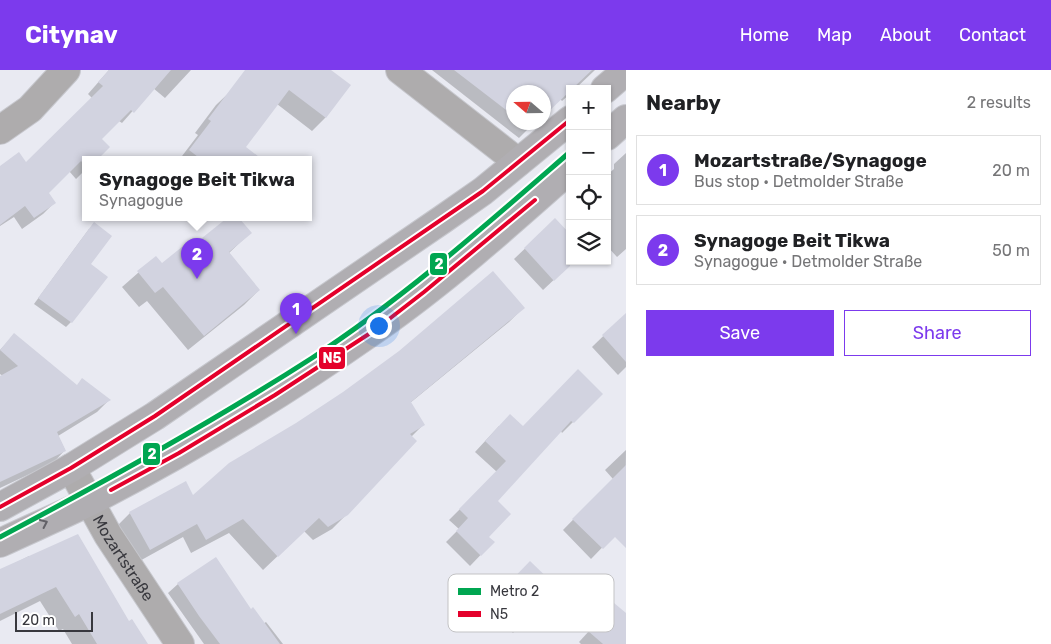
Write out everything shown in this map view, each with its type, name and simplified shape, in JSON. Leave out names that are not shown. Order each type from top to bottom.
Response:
[{"type":"main road","points":[[610,85],[626,71]]},
{"type":"main road","points":[[611,132],[626,119]]},
{"type":"main road","points":[[0,507],[72,468],[155,416],[443,219],[482,191],[566,123]]},
{"type":"main road","points":[[518,162],[543,193]]},
{"type":"main road","points":[[0,543],[89,502],[179,453],[251,410],[375,330],[424,292],[566,173]]},
{"type":"street","points":[[0,130],[30,109],[66,70]]},
{"type":"street","points":[[400,70],[518,162]]},
{"type":"street","name":"Mozartstraße","points":[[72,468],[108,535],[180,644]]},
{"type":"building","points":[[109,70],[171,70],[134,113],[131,110],[102,139],[110,147],[101,156],[82,156],[82,162],[49,193],[56,203],[34,218],[25,206],[0,225],[0,166],[19,152],[26,162],[103,86],[98,82]]},
{"type":"building","points":[[245,70],[331,70],[351,85],[326,118],[289,90],[246,147],[258,156],[197,156],[189,150],[211,121],[208,119]]},
{"type":"building","points":[[454,70],[592,70],[576,85],[566,85],[566,95],[551,109],[551,85],[506,85],[506,110]]},
{"type":"building","points":[[555,218],[566,230],[566,265],[570,266],[554,281],[524,248]]},
{"type":"building","points":[[223,221],[242,221],[252,233],[229,252],[260,290],[204,336],[163,287],[155,293],[137,271],[156,256],[162,263],[193,238],[197,242]]},
{"type":"building","points":[[94,222],[112,236],[91,264],[108,277],[72,323],[38,298]]},
{"type":"building","points":[[493,271],[525,308],[411,402],[425,425],[410,434],[417,441],[348,515],[328,527],[319,518],[278,557],[243,519],[206,540],[197,524],[150,550],[129,512],[186,481],[193,495],[229,463],[296,423],[343,392],[399,351]]},
{"type":"building","points":[[626,313],[626,362],[602,335]]},
{"type":"building","points":[[14,333],[77,385],[82,378],[111,400],[57,432],[66,451],[0,482],[0,376],[18,366],[0,350]]},
{"type":"building","points":[[578,369],[603,394],[574,423],[571,421],[498,501],[511,514],[489,537],[495,542],[481,556],[456,531],[468,518],[459,509],[506,461],[485,441],[510,414],[523,426]]},
{"type":"building","points":[[626,465],[626,548],[615,537],[603,549],[572,519]]},
{"type":"building","points":[[78,534],[129,621],[132,619],[148,644],[97,644],[79,614],[75,617],[56,587],[0,614],[0,569]]},
{"type":"building","points":[[216,557],[251,609],[253,607],[280,644],[220,644],[199,616],[177,583]]},
{"type":"building","points":[[530,561],[543,574],[517,574]]},
{"type":"building","points":[[614,603],[626,613],[626,644],[603,644],[589,632],[614,632]]},
{"type":"metro line","name":"2","points":[[0,537],[158,451],[236,406],[312,358],[379,311],[412,285],[566,155]]},
{"type":"transit line","name":"N5","points":[[0,507],[71,468],[155,416],[483,191],[566,123]]},
{"type":"transit line","name":"N5","points":[[111,490],[179,453],[275,395],[375,330],[535,200]]},
{"type":"place","name":"Synagoge Beit Tikwa","points":[[197,279]]},
{"type":"place","name":"Mozartstraße/Synagoge","points":[[296,334]]}]
